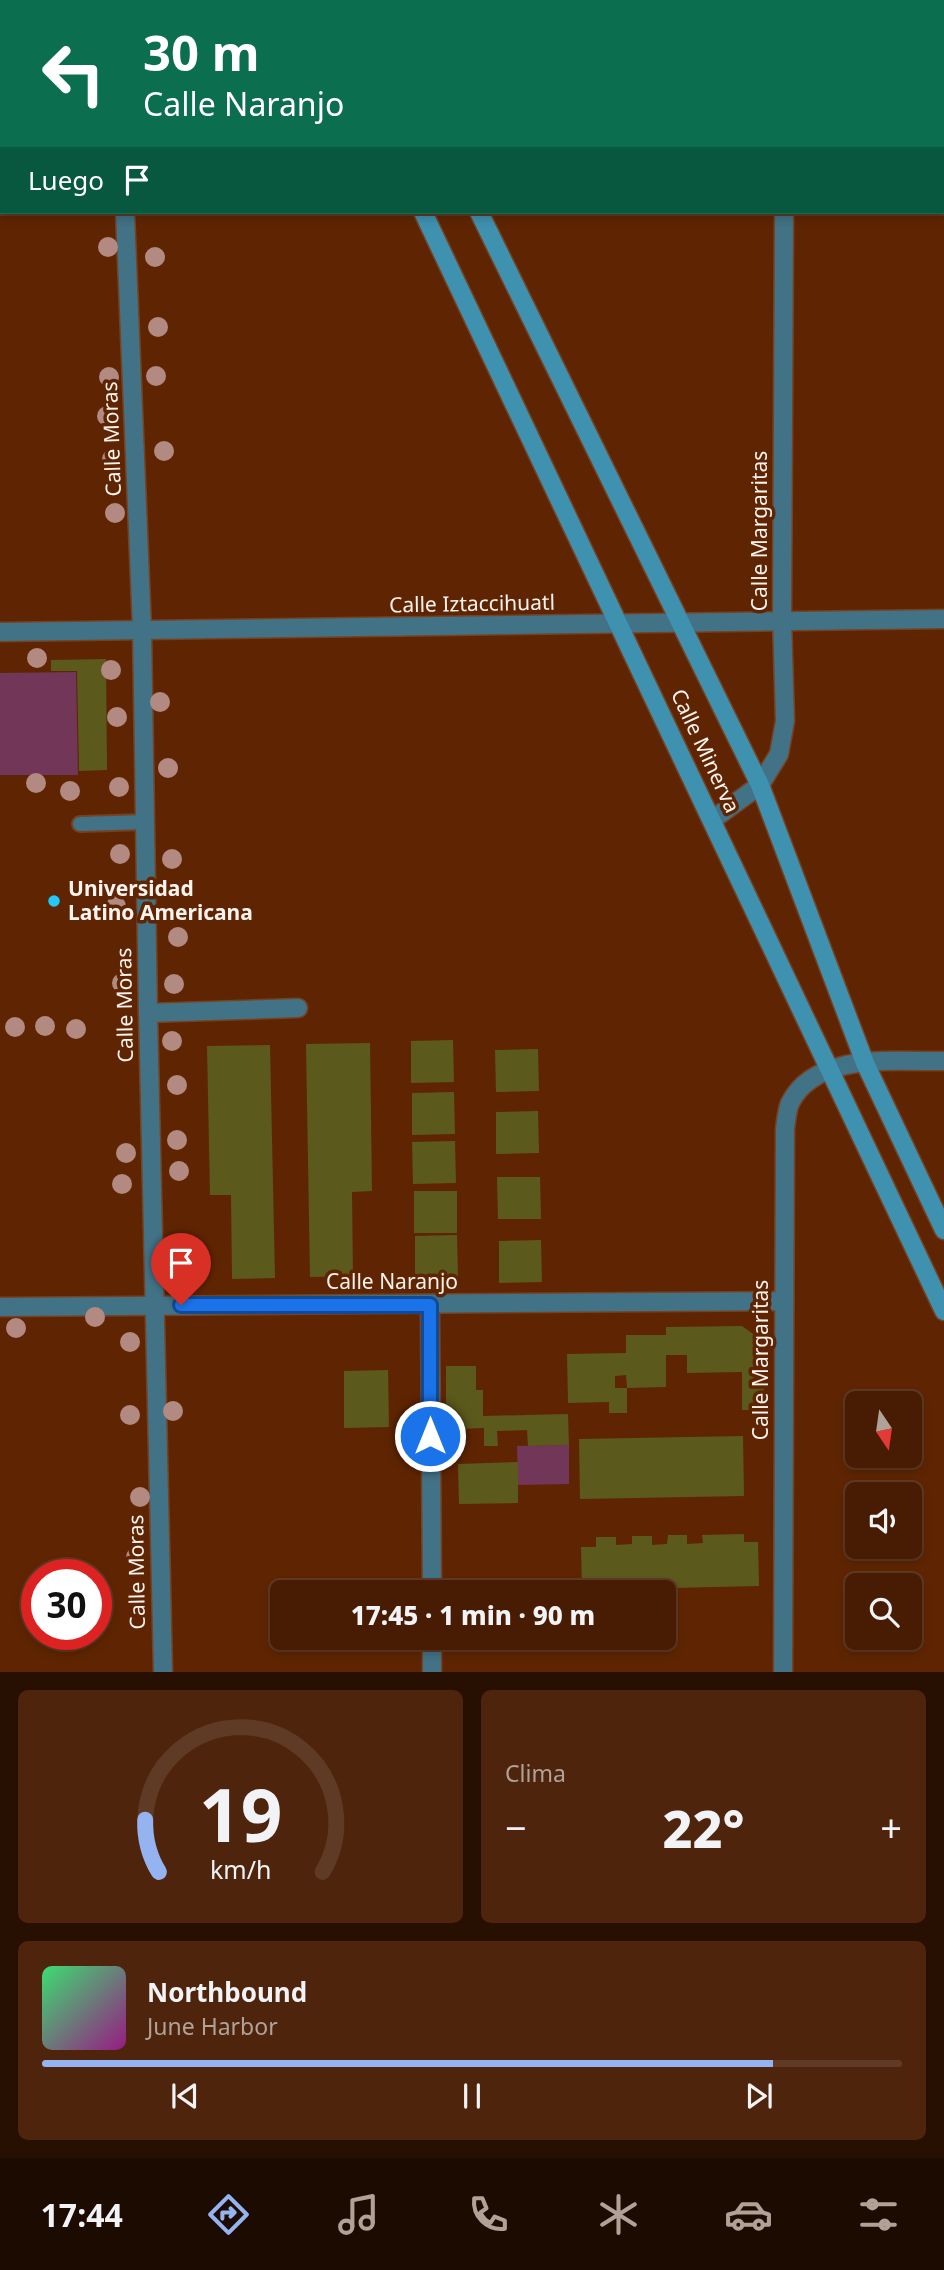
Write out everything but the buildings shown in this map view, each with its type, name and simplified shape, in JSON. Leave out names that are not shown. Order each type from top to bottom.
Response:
[{"type":"street","name":"Calle Moras","points":[[125,214],[142,629],[153,1305],[163,1671]]},
{"type":"street","name":"Calle Minerva","points":[[424,214],[944,1311]]},
{"type":"street","name":"Calle Minerva","points":[[480,214],[682,621],[760,785],[865,1063],[944,1230]]},
{"type":"street","name":"Calle Margaritas","points":[[712,820],[760,785],[779,754],[785,721],[782,619],[784,214]]},
{"type":"street","name":"Calle Iztaccihuatl","points":[[0,632],[620,625],[782,619],[944,619]]},
{"type":"street","points":[[148,1013],[298,1008]]},
{"type":"street","points":[[830,1068],[865,1063],[944,1060]]},
{"type":"street","name":"Calle Margaritas","points":[[783,1671],[785,1129],[789,1104],[804,1082],[830,1068]]},
{"type":"street","name":"Calle Naranjo","points":[[0,1307],[785,1301]]},
{"type":"street","points":[[430,1305],[432,1580]]},
{"type":"street","points":[[432,1650],[432,1671]]},
{"type":"lane","points":[[79,824],[145,822]]},
{"type":"shaded area","points":[[76,672],[78,775],[0,775],[0,673]]},
{"type":"shaded area","points":[[569,1445],[569,1484],[518,1485],[517,1446]]},
{"type":"place","name":"Universidad Latino Americana","points":[[54,901]]},
{"type":"route","points":[[181,1305],[430,1305],[430,1436]]}]
